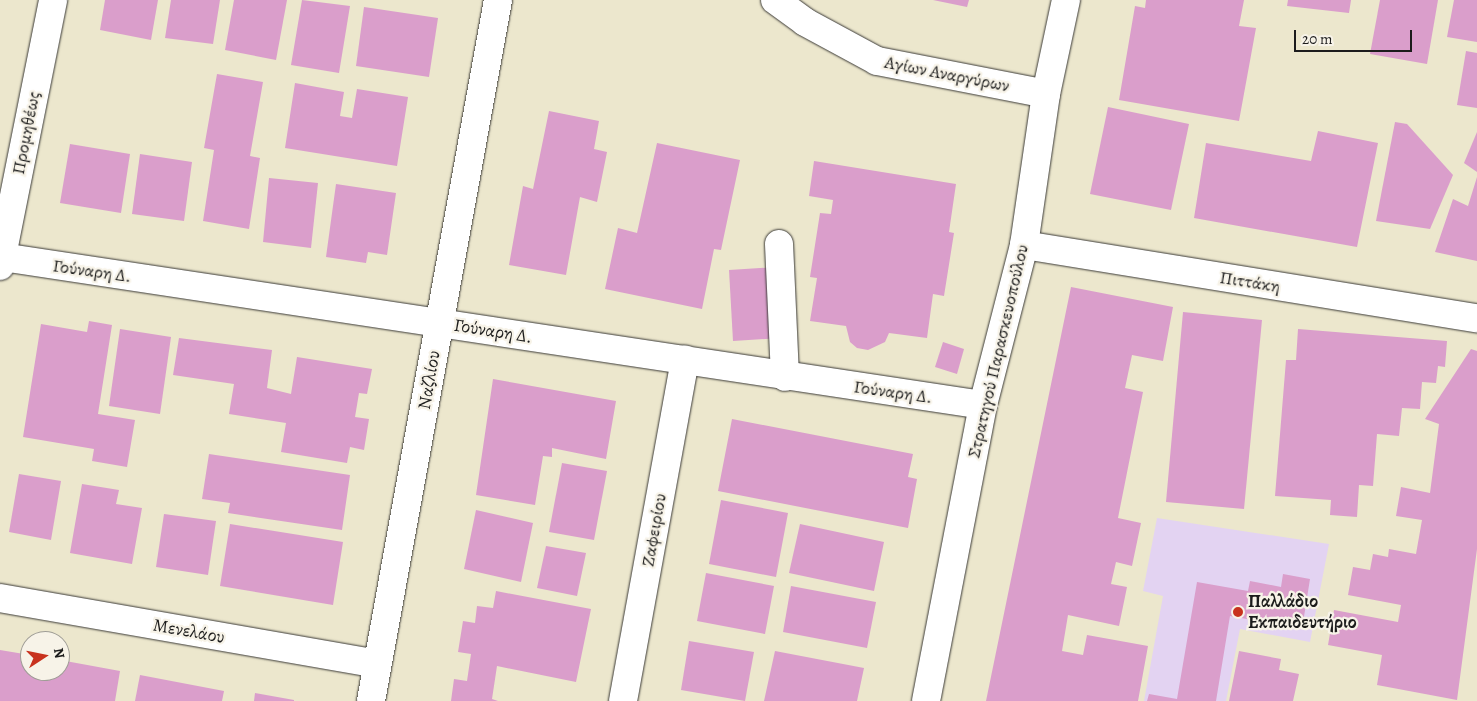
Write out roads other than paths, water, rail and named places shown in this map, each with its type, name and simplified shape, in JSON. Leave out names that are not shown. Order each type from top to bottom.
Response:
[{"type":"street","name":"Προμηθέως","points":[[1,262],[53,0]]},
{"type":"street","name":"Ναζλίου","points":[[370,701],[498,0]]},
{"type":"street","name":"Αγίων Αναργύρων","points":[[775,0],[804,22],[877,61],[1046,94]]},
{"type":"street","name":"Στρατηγού Παρασκευοπούλου","points":[[926,701],[983,405],[1024,245],[1046,94],[1066,0]]},
{"type":"street","points":[[779,244],[785,377]]},
{"type":"street","name":"Πιττάκη","points":[[1024,245],[1477,318]]},
{"type":"street","name":"Γούναρη Δ.","points":[[1,262],[440,323],[785,377],[983,405]]},
{"type":"street","name":"Ζαφειρίου","points":[[623,701],[685,360]]},
{"type":"street","name":"Μενελάου","points":[[0,598],[377,664]]},
{"type":"place","name":"Παλλάδιο Εκπαιδευτήριο","points":[[1238,612]]}]
